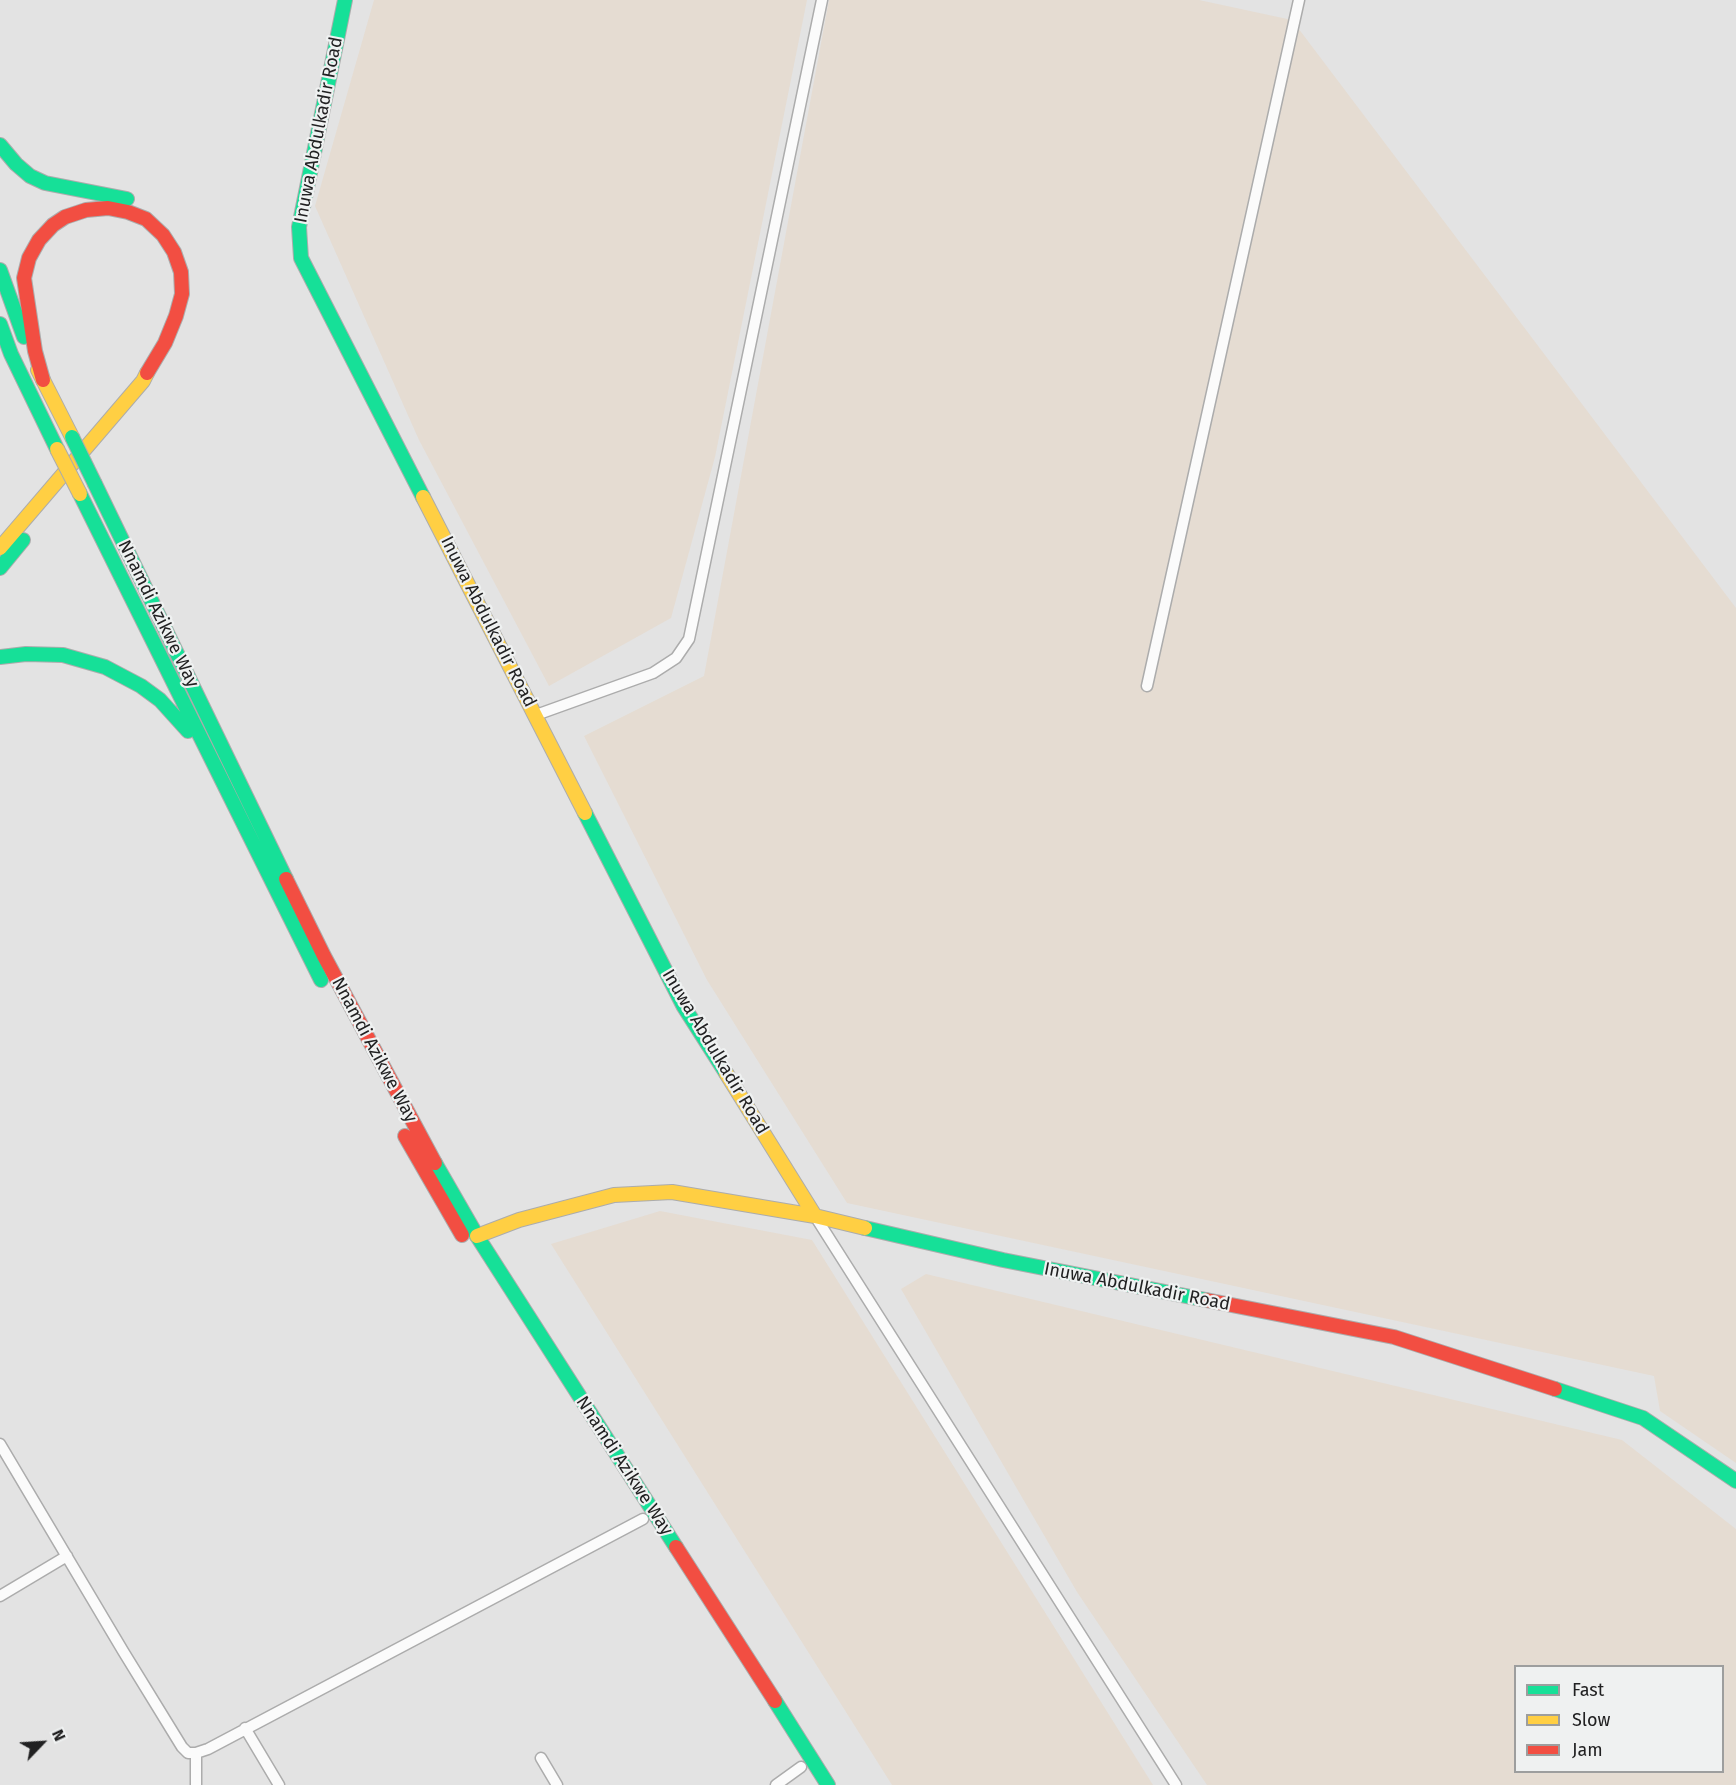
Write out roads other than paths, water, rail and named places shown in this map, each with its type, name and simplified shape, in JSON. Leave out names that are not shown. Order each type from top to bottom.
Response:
[{"type":"main road","name":"Inuwa Abdulkadir Road","points":[[345,0],[299,227],[301,258],[684,1007],[815,1216],[1003,1260],[1394,1337],[1643,1418],[1736,1481]]},
{"type":"main road","points":[[0,145],[30,176],[45,183],[128,199],[145,206],[171,226],[183,242],[194,275],[188,317],[172,356],[142,399],[0,568]]},
{"type":"main road","points":[[0,548],[143,381],[165,343],[182,294],[181,272],[174,252],[163,236],[146,219],[108,208],[86,210],[65,217],[53,225],[39,240],[29,258],[24,278],[31,332],[43,380]]},
{"type":"main road","name":"Nnamdi Azikwe Way","points":[[0,270],[15,314],[43,380],[329,966],[471,1238],[643,1519],[812,1785]]},
{"type":"main road","name":"Nnamdi Azikwe Way","points":[[0,324],[11,354],[57,449],[330,996]]},
{"type":"main road","points":[[0,657],[53,654],[105,667],[141,686],[160,700],[209,756]]},
{"type":"main road","name":"Nnamdi Azikwe Way","points":[[397,1123],[828,1785]]},
{"type":"main road","points":[[471,1238],[519,1220],[614,1195],[672,1192],[815,1216]]},
{"type":"street","points":[[536,715],[653,673],[676,658],[688,639],[822,0]]},
{"type":"street","points":[[1147,686],[1299,0]]},
{"type":"street","points":[[815,1216],[1176,1785]]},
{"type":"street","points":[[0,1444],[183,1747],[188,1752],[196,1753],[643,1519]]},
{"type":"street","points":[[0,1596],[67,1556]]},
{"type":"street","points":[[245,1728],[279,1785]]},
{"type":"street","points":[[196,1753],[196,1785]]},
{"type":"street","points":[[541,1758],[557,1785]]},
{"type":"street","points":[[776,1785],[801,1767]]}]
